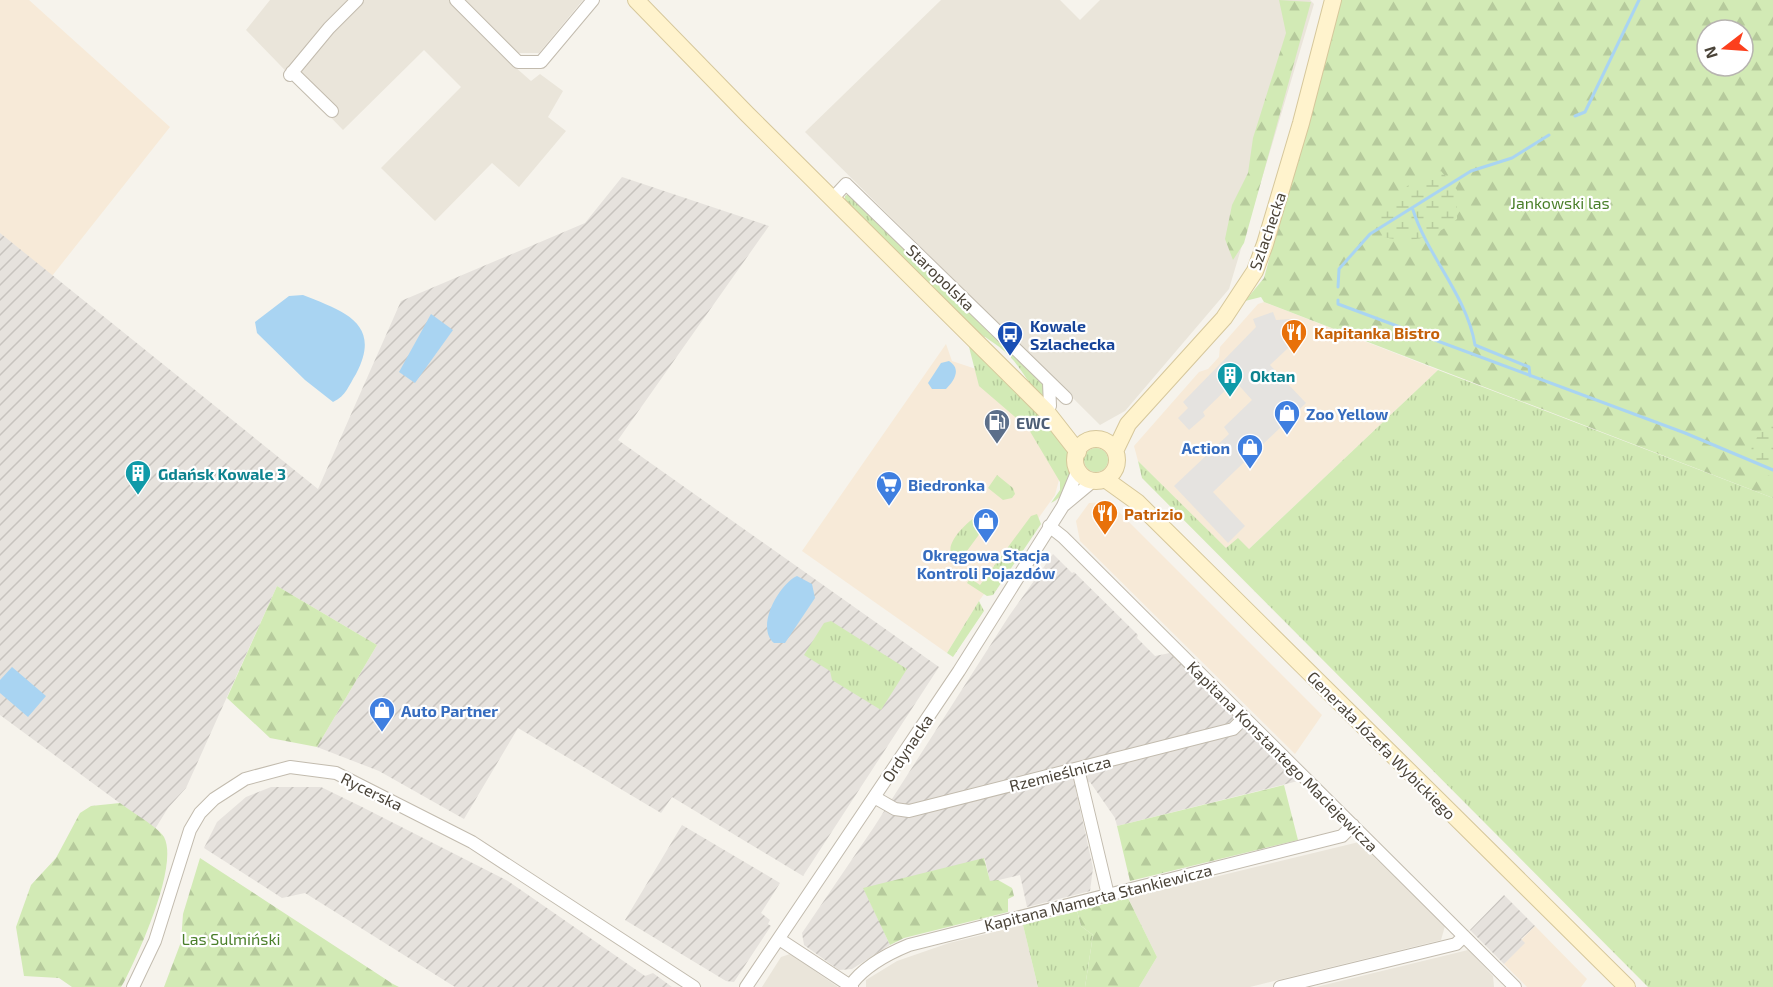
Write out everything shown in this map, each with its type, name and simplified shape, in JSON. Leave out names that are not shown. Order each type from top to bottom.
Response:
[{"type":"main road","name":"Staropolska","points":[[636,0],[1046,411],[1100,459]]},
{"type":"main road","name":"Szlachecka","points":[[1100,459],[1128,424],[1224,318],[1255,271],[1301,123],[1330,1]]},
{"type":"main road","points":[[1078,470],[1100,459]]},
{"type":"main road","name":"Generała Józefa Wybickiego","points":[[1100,459],[1137,502],[1627,987]]},
{"type":"street","points":[[332,111],[291,74],[329,28],[357,0]]},
{"type":"street","points":[[456,0],[518,62],[537,64],[593,0]]},
{"type":"street","name":"Staropolska","points":[[833,198],[846,184],[1066,398]]},
{"type":"street","points":[[1046,411],[1050,406],[1049,383]]},
{"type":"street","name":"Ordynacka","points":[[746,987],[959,671],[1049,526],[1100,459]]},
{"type":"street","name":"Ordynacka","points":[[1063,506],[1078,470]]},
{"type":"street","name":"Kapitana Konstantego Maciejewicza","points":[[1049,526],[1063,537],[1353,825],[1510,985]]},
{"type":"street","name":"Rzemieślnicza","points":[[874,797],[895,809],[909,811],[1233,729],[1244,718]]},
{"type":"street","name":"Rycerska","points":[[133,987],[155,940],[190,830],[200,813],[221,794],[245,779],[290,767],[336,773],[472,842],[694,987]]},
{"type":"street","points":[[1078,769],[1108,895]]},
{"type":"street","name":"Kapitana Mamerta Stankiewicza","points":[[851,986],[859,974],[893,952],[909,945],[1342,836],[1353,825]]},
{"type":"street","points":[[1280,987],[1456,944],[1464,936]]},
{"type":"street","points":[[779,939],[851,986]]},
{"type":"shaded area","points":[[0,0],[29,0],[170,127],[52,276],[0,233]]},
{"type":"shaded area","points":[[270,0],[583,0],[539,53],[518,53],[506,42],[497,51],[531,81],[540,74],[563,91],[548,117],[566,131],[519,187],[492,163],[435,221],[381,168],[461,87],[424,50],[343,130],[246,30]]},
{"type":"shaded area","points":[[941,0],[1060,0],[1080,20],[1100,0],[1310,0],[1314,4],[1229,289],[1125,411],[1100,425],[805,132]]},
{"type":"shaded area","points":[[622,177],[769,226],[618,440],[939,667],[803,876],[672,797],[661,813],[518,728],[464,819],[379,771],[317,747],[377,645],[277,586],[186,788],[168,808],[155,829],[0,715],[0,233],[318,489],[401,301],[585,223]]},
{"type":"shaded area","points":[[1264,302],[1438,370],[1249,549],[1226,549],[1138,461],[1134,446],[1199,372],[1208,369],[1219,357],[1220,347],[1258,304]]},
{"type":"shaded area","points":[[1273,312],[1276,320],[1291,319],[1304,333],[1270,365],[1306,403],[1213,492],[1245,526],[1228,543],[1174,486],[1229,434],[1224,427],[1252,400],[1235,381],[1203,412],[1205,416],[1189,430],[1178,418],[1188,408],[1183,402],[1256,327],[1253,319]]},
{"type":"shaded area","points":[[946,344],[952,361],[976,369],[1048,441],[1060,476],[1055,495],[979,601],[947,653],[802,551]]},
{"type":"shaded area","points":[[1109,502],[1322,715],[1295,754],[1080,541],[1076,521],[1089,503]]},
{"type":"shaded area","points":[[1053,554],[1138,635],[1137,638],[1155,656],[1170,653],[1298,781],[1117,826],[1115,818],[1090,782],[1075,786],[1093,868],[1090,891],[1027,907],[1020,875],[990,882],[985,859],[864,889],[890,945],[852,969],[839,970],[804,945],[802,933],[874,827],[1009,616]]},
{"type":"shaded area","points":[[271,787],[321,787],[360,806],[508,881],[645,976],[653,973],[672,987],[455,987],[305,893],[282,898],[204,848],[217,822],[246,797]]},
{"type":"shaded area","points":[[682,825],[780,883],[761,913],[770,920],[768,924],[771,926],[734,982],[726,981],[625,920]]},
{"type":"shaded area","points":[[1359,842],[1445,926],[1441,940],[1250,987],[1139,987],[1157,957],[1128,898]]},
{"type":"shaded area","points":[[1504,895],[1535,926],[1521,939],[1525,943],[1504,964],[1470,930]]},
{"type":"shaded area","points":[[1023,925],[1038,987],[866,987],[866,980],[897,961],[949,943]]},
{"type":"shaded area","points":[[1535,926],[1587,979],[1581,987],[1527,987],[1504,964],[1524,943],[1521,940]]},
{"type":"shaded area","points":[[1468,950],[1493,976],[1494,987],[1316,987]]},
{"type":"shaded area","points":[[790,954],[838,987],[762,987],[781,957]]},
{"type":"green space","points":[[1279,0],[1311,2],[1244,243],[1233,260],[1225,239],[1232,205],[1248,173],[1253,138],[1286,33]]},
{"type":"green space","name":"Jankowski las","points":[[1340,0],[1773,0],[1773,498],[1264,302],[1261,297],[1245,301],[1264,278]]},
{"type":"green space","points":[[1441,171],[1457,190],[1457,219],[1449,226],[1423,238],[1404,240],[1384,237],[1375,214],[1412,182]]},
{"type":"green space","points":[[850,193],[1045,387],[1046,402],[1009,356],[972,329],[845,202],[845,196]]},
{"type":"green space","points":[[968,343],[1058,434],[1065,444],[1070,465],[1068,480],[1062,494],[1051,503],[1060,490],[1060,482],[1028,428],[979,386]]},
{"type":"green space","points":[[1438,370],[1773,498],[1773,987],[1648,987],[1142,478],[1138,461],[1226,548],[1238,538],[1249,549]]},
{"type":"green space","points":[[1773,415],[1773,477],[1758,472],[1750,464],[1752,444]]},
{"type":"green space","points":[[1096,448],[1105,451],[1108,460],[1105,469],[1096,472],[1087,469],[1084,460],[1087,451]]},
{"type":"green space","points":[[997,475],[1013,488],[1015,494],[1012,498],[1003,500],[988,488]]},
{"type":"green space","points":[[991,513],[994,518],[992,517],[961,559],[953,556],[950,551],[956,536],[968,522],[981,514]]},
{"type":"green space","points":[[1037,514],[1041,524],[993,595],[987,596],[967,583],[970,578],[980,585],[1031,516]]},
{"type":"green space","points":[[277,586],[377,645],[317,747],[270,738],[227,698]]},
{"type":"green space","points":[[979,601],[984,611],[953,657],[947,653]]},
{"type":"green space","points":[[831,621],[907,669],[881,710],[832,680],[830,671],[804,655],[824,623]]},
{"type":"green space","points":[[1284,785],[1298,840],[1130,881],[1117,826]]},
{"type":"green space","points":[[120,803],[161,833],[167,850],[162,888],[139,951],[124,982],[121,987],[72,987],[59,978],[24,976],[16,927],[31,885],[56,858],[80,813],[91,806]]},
{"type":"green space","name":"Las Sulmiński","points":[[200,858],[399,987],[164,987],[181,942],[183,914]]},
{"type":"green space","points":[[984,858],[990,881],[998,880],[1012,888],[1014,896],[1008,899],[1008,912],[904,938],[890,945],[863,888]]},
{"type":"green space","points":[[1128,898],[1157,957],[1139,987],[1085,987],[1093,935],[1081,926],[1077,911]]},
{"type":"green space","points":[[1077,911],[1081,926],[1093,935],[1085,987],[1038,987],[1023,925]]},
{"type":"water","points":[[303,295],[344,314],[355,321],[362,331],[365,342],[363,357],[347,390],[333,402],[305,380],[257,333],[255,322],[289,296]]},
{"type":"water","points":[[431,314],[453,330],[415,383],[399,372]]},
{"type":"water","points":[[949,361],[956,371],[954,379],[946,389],[932,389],[928,383],[941,363]]},
{"type":"water","points":[[797,576],[812,584],[815,598],[785,643],[774,643],[769,636],[768,617],[777,596]]},
{"type":"water","points":[[12,667],[46,696],[28,717],[0,693],[0,680]]},
{"type":"waterway","points":[[1575,116],[1585,112],[1639,0]]},
{"type":"waterway","points":[[1338,287],[1339,269],[1370,234],[1471,171],[1512,158],[1549,135]]},
{"type":"waterway","points":[[1413,210],[1428,244],[1464,310],[1475,345],[1529,367],[1530,376]]},
{"type":"waterway","points":[[1338,300],[1338,304],[1685,433],[1773,470]]},
{"type":"place","name":"Kapitanka Bistro","points":[[1294,355]]},
{"type":"place","name":"Kowale Szlachecka","points":[[1010,357]]},
{"type":"place","name":"Oktan","points":[[1230,398]]},
{"type":"place","name":"Zoo Yellow","points":[[1287,436]]},
{"type":"place","name":"EWC","points":[[997,445]]},
{"type":"place","name":"Action","points":[[1250,470]]},
{"type":"place","name":"Gdańsk Kowale 3","points":[[138,496]]},
{"type":"place","name":"Biedronka","points":[[889,507]]},
{"type":"place","name":"Patrizio","points":[[1105,536]]},
{"type":"place","name":"Okręgowa Stacja Kontroli Pojazdów","points":[[986,544]]},
{"type":"place","name":"Auto Partner","points":[[382,733]]}]
